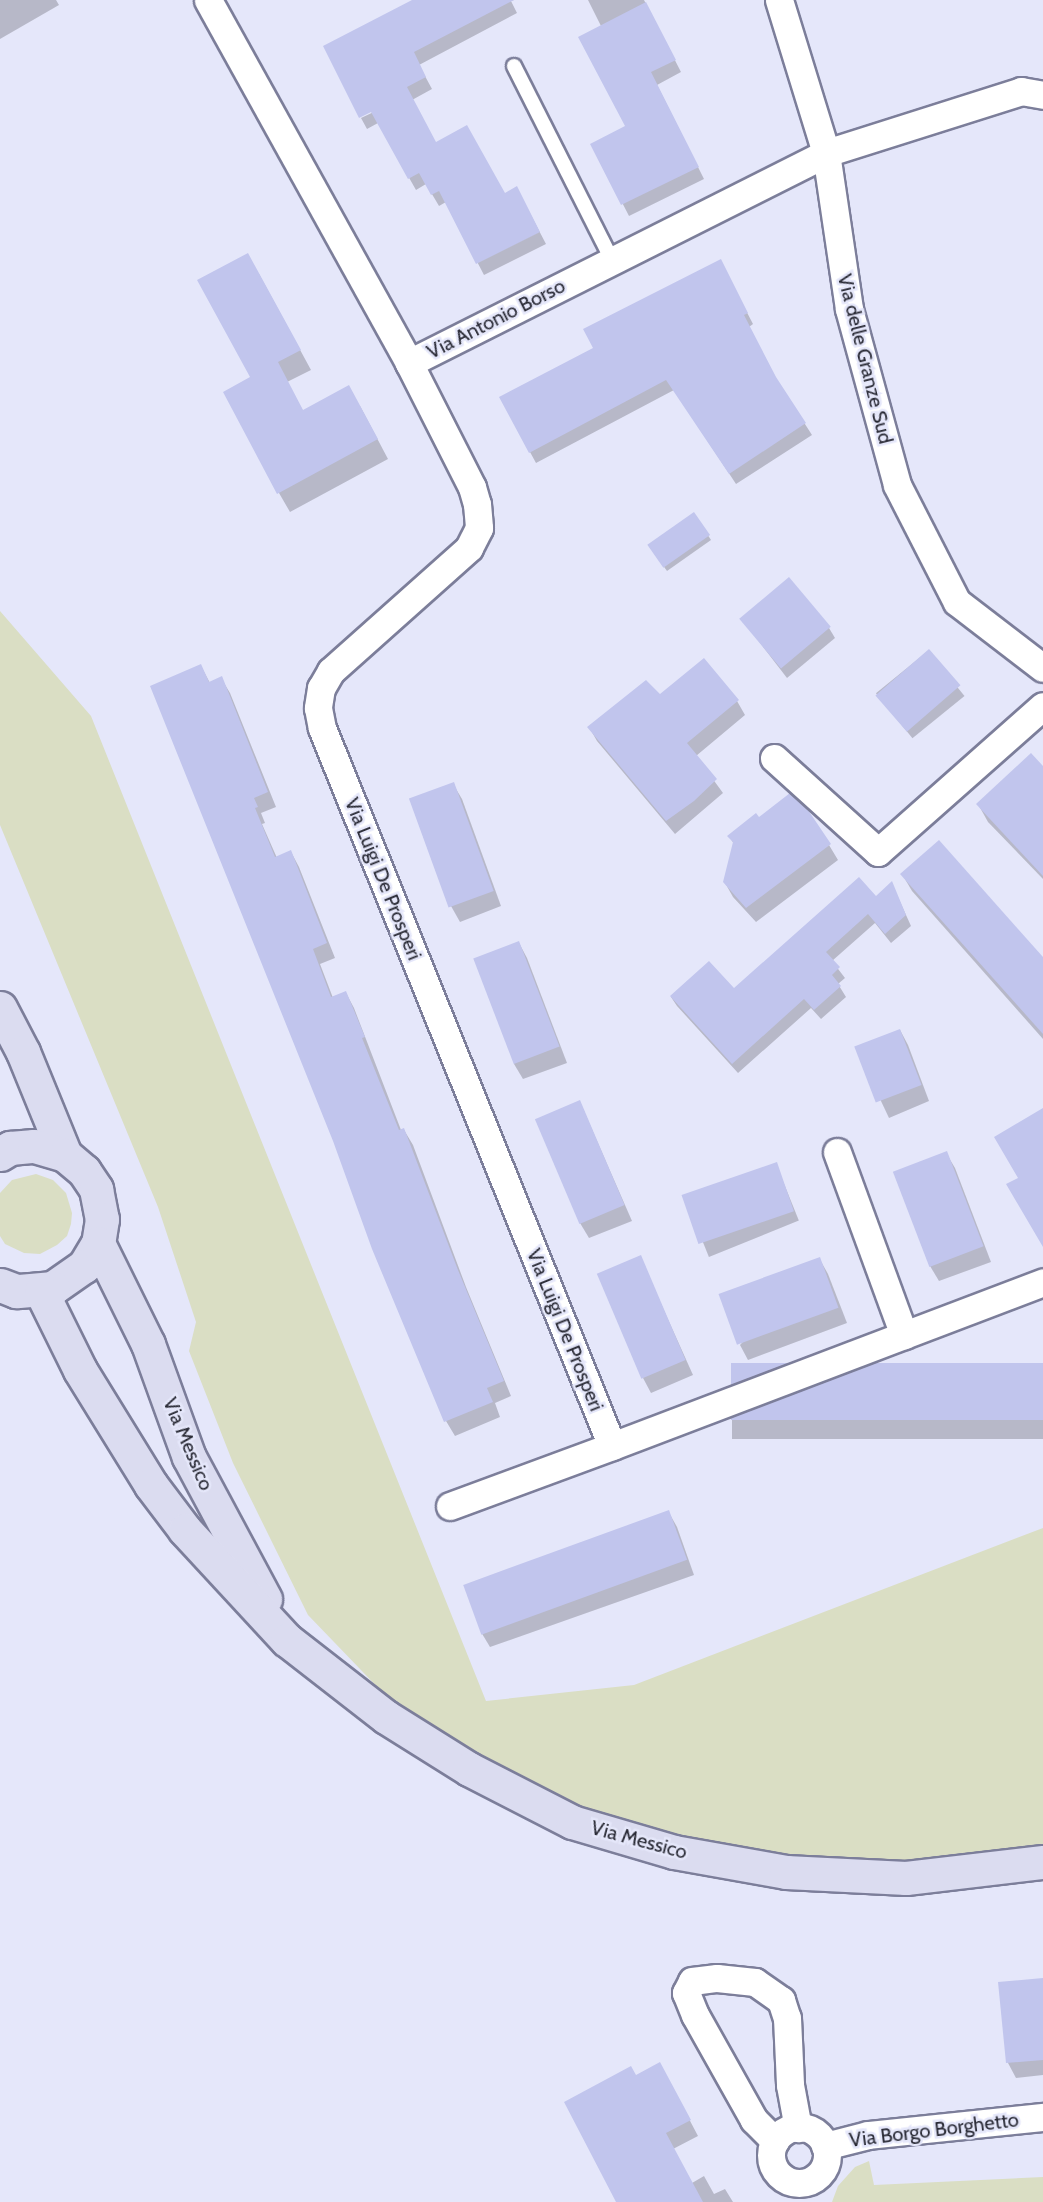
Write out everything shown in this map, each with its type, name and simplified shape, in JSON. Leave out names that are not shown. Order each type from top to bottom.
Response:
[{"type":"street","name":"Via Antonio Borso","points":[[208,0],[409,363],[826,153],[1021,91],[1043,95]]},
{"type":"street","name":"Via delle Granze Sud","points":[[779,0],[826,153],[849,309],[897,486],[957,602],[1043,668]]},
{"type":"street","name":"Via Luigi De Prosperi","points":[[409,363],[472,487],[477,504],[479,528],[469,548],[331,671],[321,688],[318,708],[322,728],[612,1446]]},
{"type":"street","points":[[774,758],[878,852],[1043,706]]},
{"type":"street","points":[[0,1008],[23,1052],[65,1155]]},
{"type":"street","points":[[0,1154],[10,1148],[34,1146],[65,1155],[84,1171],[96,1189],[102,1219],[98,1243],[84,1266],[53,1288],[41,1291],[16,1291],[0,1285]]},
{"type":"street","points":[[837,1152],[904,1335]]},
{"type":"street","name":"Via Messico","points":[[98,1243],[148,1344],[189,1457],[287,1640]]},
{"type":"street","points":[[450,1506],[1043,1282]]},
{"type":"street","name":"Via Messico","points":[[41,1291],[80,1370],[151,1485],[185,1530],[287,1640],[386,1717],[469,1769],[572,1822],[662,1849],[786,1872],[906,1878],[1043,1862]]},
{"type":"street","points":[[717,1978],[755,1982],[781,2000],[787,2018],[790,2085],[798,2128],[784,2131],[775,2141],[754,2120],[695,2015],[686,1993],[692,1981],[717,1978]]},
{"type":"street","name":"Via Borgo Borghetto","points":[[825,2146],[868,2135],[1043,2117]]},
{"type":"street","name":"Via Borgo Borghetto","points":[[775,2141],[771,2160],[775,2170],[802,2192],[822,2172],[826,2162],[825,2146],[815,2133],[798,2128]]},
{"type":"lane","points":[[514,66],[612,260]]},
{"type":"green space","points":[[0,611],[91,716],[486,1701],[634,1685],[1043,1528],[1043,1873],[663,1861],[463,1776],[308,1615],[233,1463],[189,1351],[196,1322],[158,1207],[0,825]]},
{"type":"green space","points":[[36,1174],[53,1180],[66,1193],[72,1213],[67,1236],[57,1245],[40,1254],[24,1253],[5,1244],[0,1236],[0,1193],[12,1180]]},
{"type":"green space","points":[[869,2161],[874,2185],[1043,2177],[1043,2202],[832,2202],[838,2186],[855,2167]]},
{"type":"building","points":[[412,0],[514,0],[414,52],[426,77],[407,87],[436,142],[467,125],[505,193],[517,186],[540,232],[476,264],[439,191],[431,195],[419,173],[408,179],[371,112],[359,118],[323,46]]},
{"type":"building","points":[[646,2],[676,60],[651,72],[699,167],[621,205],[590,144],[625,126],[578,37]]},
{"type":"building","points":[[248,253],[301,350],[278,362],[303,410],[349,385],[378,439],[277,494],[223,392],[250,377],[197,280]]},
{"type":"building","points":[[721,259],[748,313],[744,315],[776,377],[806,423],[729,474],[666,380],[529,453],[499,397],[593,348],[583,329]]},
{"type":"building","points":[[694,512],[710,535],[663,568],[647,545]]},
{"type":"building","points":[[789,577],[831,627],[781,669],[739,619]]},
{"type":"building","points":[[929,649],[960,685],[907,732],[875,696]]},
{"type":"building","points":[[704,658],[739,700],[687,743],[717,779],[694,801],[666,821],[587,727],[646,680],[660,694]]},
{"type":"building","points":[[201,664],[209,682],[222,676],[268,792],[254,798],[258,807],[255,808],[275,857],[291,850],[327,943],[313,949],[331,997],[346,991],[399,1130],[404,1128],[458,1270],[504,1381],[487,1388],[493,1402],[444,1422],[372,1249],[333,1141],[150,686]]},
{"type":"building","points":[[1031,753],[1043,766],[1043,876],[976,804]]},
{"type":"building","points":[[454,782],[494,891],[449,907],[409,798]]},
{"type":"building","points":[[790,793],[808,810],[831,844],[746,908],[723,882],[733,842],[727,836],[756,813],[759,817]]},
{"type":"building","points":[[939,840],[1043,957],[1043,1034],[900,874]]},
{"type":"building","points":[[859,877],[876,896],[892,881],[906,915],[885,934],[868,914],[826,952],[840,967],[832,975],[841,986],[814,1010],[804,999],[732,1064],[670,996],[709,961],[734,988]]},
{"type":"building","points":[[519,941],[559,1046],[514,1064],[473,959]]},
{"type":"building","points":[[900,1029],[922,1085],[876,1103],[854,1047]]},
{"type":"building","points":[[580,1100],[625,1205],[579,1224],[535,1119]]},
{"type":"building","points":[[1043,1108],[1043,1247],[1006,1184],[1018,1178],[994,1137]]},
{"type":"building","points":[[947,1151],[984,1246],[929,1267],[893,1172]]},
{"type":"building","points":[[777,1162],[794,1211],[698,1244],[682,1195]]},
{"type":"building","points":[[641,1255],[686,1360],[641,1379],[597,1274]]},
{"type":"building","points":[[820,1257],[838,1308],[737,1345],[719,1294]]},
{"type":"building","points":[[731,1363],[1043,1363],[1043,1420],[731,1420]]},
{"type":"building","points":[[669,1510],[687,1560],[481,1635],[463,1585]]},
{"type":"building","points":[[1043,1978],[1043,2060],[1006,2063],[998,1982]]},
{"type":"building","points":[[660,2062],[691,2120],[666,2133],[703,2202],[616,2202],[564,2102],[631,2066],[636,2075]]}]
